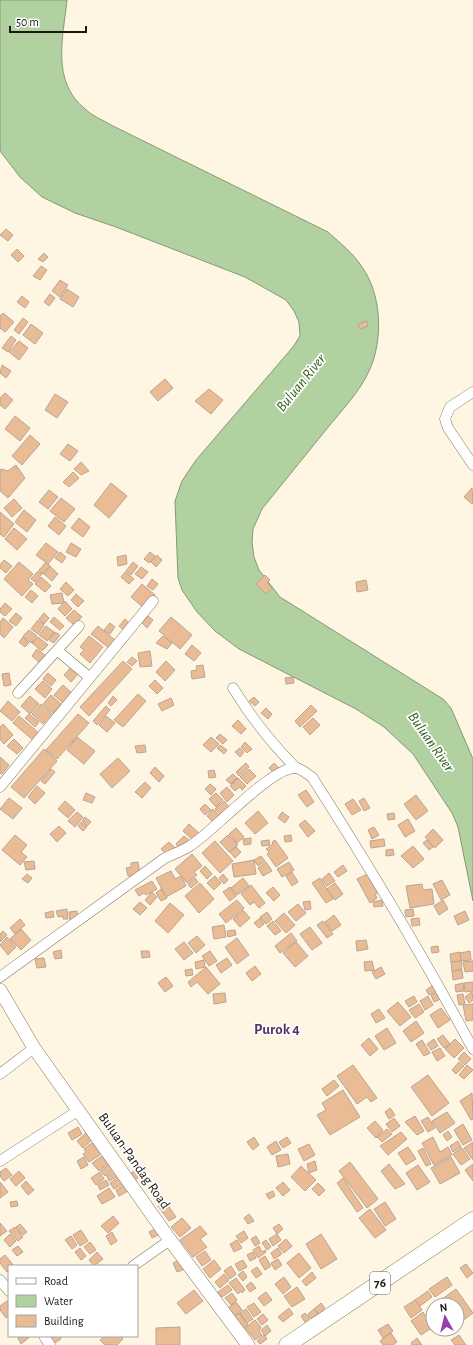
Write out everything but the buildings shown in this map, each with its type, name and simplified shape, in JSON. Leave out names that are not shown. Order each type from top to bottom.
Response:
[{"type":"highway","name":"76","points":[[287,1345],[473,1220]]},
{"type":"main road","name":"Buluan-Pandag Road","points":[[0,990],[34,1048],[170,1240],[248,1345]]},
{"type":"street","points":[[473,392],[450,407],[445,419],[448,428],[473,465]]},
{"type":"street","points":[[0,787],[153,601]]},
{"type":"street","points":[[18,693],[58,651],[79,626]]},
{"type":"street","points":[[58,651],[89,678]]},
{"type":"street","points":[[234,688],[246,709],[278,750],[296,768],[303,770],[312,777],[374,873],[427,964],[473,1050]]},
{"type":"street","points":[[0,977],[165,858],[191,846],[269,780],[285,771],[296,768]]},
{"type":"street","points":[[0,1074],[34,1048]]},
{"type":"street","points":[[0,1161],[78,1110]]},
{"type":"street","points":[[134,1265],[170,1240]]},
{"type":"street","points":[[0,1280],[8,1290]]},
{"type":"water","name":"Buluan River","points":[[0,0],[67,0],[62,44],[63,72],[67,86],[74,98],[85,109],[94,116],[111,125],[328,232],[355,257],[369,278],[377,304],[378,317],[377,344],[370,369],[361,386],[350,401],[262,509],[253,529],[252,542],[254,557],[259,570],[280,597],[443,699],[451,708],[473,759],[473,901],[458,827],[452,813],[413,754],[384,727],[356,709],[239,649],[215,631],[197,612],[182,590],[178,578],[175,501],[182,481],[196,460],[293,347],[300,336],[299,322],[294,311],[286,300],[245,277],[116,227],[75,213],[42,197],[20,177],[0,151]]},
{"type":"district","name":"Purok 4","points":[[277,1029]]}]
